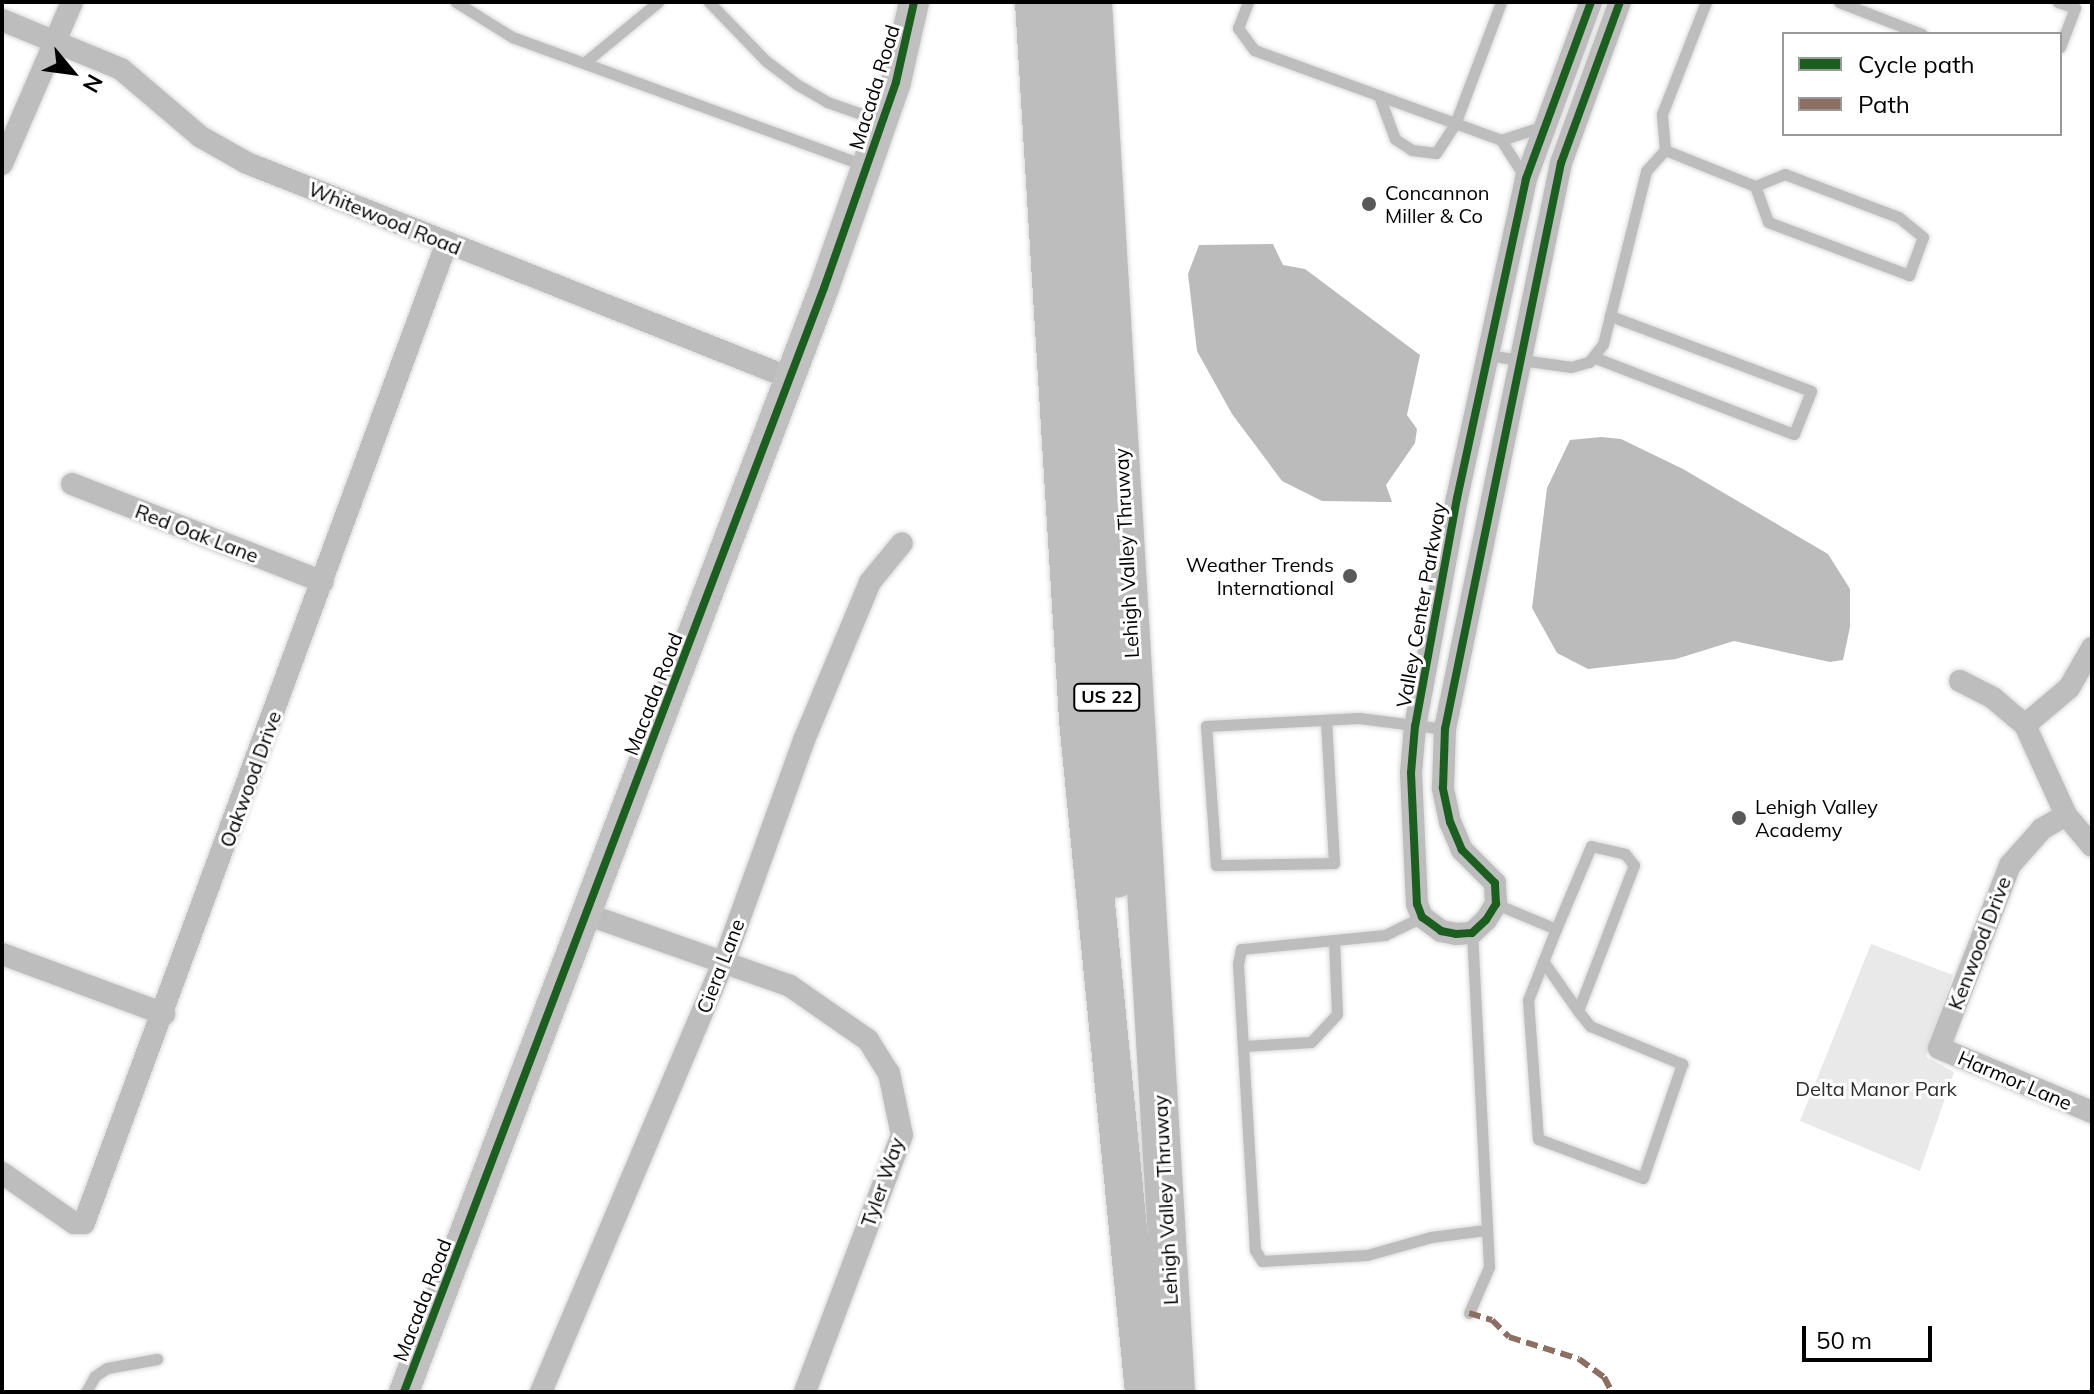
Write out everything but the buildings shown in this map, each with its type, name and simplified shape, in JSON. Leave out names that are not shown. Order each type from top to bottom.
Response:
[{"type":"highway","points":[[1019,2],[1050,248]]},
{"type":"highway","points":[[1034,2],[1078,720],[1110,1092],[1146,1392]]},
{"type":"highway","name":"Lehigh Valley Thruway","points":[[1065,2],[1146,1392]]},
{"type":"highway","name":"Lehigh Valley Thruway","points":[[1093,2],[1176,1392]]},
{"type":"highway","points":[[1097,70],[1101,2]]},
{"type":"street","points":[[2,164],[59,41],[72,2]]},
{"type":"street","name":"Macada Road","points":[[404,1392],[790,378],[883,122],[914,2]]},
{"type":"street","name":"Valley Center Parkway","points":[[1422,917],[1413,815],[1415,726],[1486,355],[1526,179],[1591,2]]},
{"type":"street","points":[[1422,917],[1441,931],[1472,933],[1496,904],[1495,883],[1462,850],[1450,822],[1443,788],[1445,729],[1517,359],[1561,163],[1620,2]]},
{"type":"street","name":"Whitewood Road","points":[[2,20],[121,69],[222,152],[790,378]]},
{"type":"street","name":"Oakwood Drive","points":[[2,1173],[74,1223],[84,1223],[164,1014],[447,242]]},
{"type":"street","name":"Red Oak Lane","points":[[72,484],[323,582]]},
{"type":"street","name":"Ciera Lane","points":[[541,1392],[723,964],[804,740],[870,582],[902,543]]},
{"type":"street","points":[[2025,725],[2069,688],[2092,648]]},
{"type":"street","points":[[1960,681],[1993,698],[2025,725],[2066,815],[2092,846]]},
{"type":"street","name":"Kenwood Drive","points":[[1939,1048],[2010,865],[2042,829],[2066,815]]},
{"type":"street","name":"Tyler Way","points":[[586,914],[790,986],[868,1040],[889,1073],[902,1135],[805,1392]]},
{"type":"street","points":[[2,954],[164,1014]]},
{"type":"street","name":"Harmor Lane","points":[[1939,1048],[2092,1112]]},
{"type":"lane","points":[[456,2],[512,37],[867,166]]},
{"type":"lane","points":[[584,63],[658,2]]},
{"type":"lane","points":[[709,2],[766,61],[798,85],[827,102],[883,122]]},
{"type":"lane","points":[[1248,2],[1238,28],[1254,50],[1501,140],[1544,126]]},
{"type":"lane","points":[[1379,96],[1395,139],[1412,150],[1436,153],[1455,124],[1501,2]]},
{"type":"lane","points":[[1486,355],[1571,367],[1593,357],[1603,344],[1646,171],[1665,150],[1662,114],[1706,2]]},
{"type":"lane","points":[[1839,2],[1917,32]]},
{"type":"lane","points":[[2058,2],[2075,8],[2062,42]]},
{"type":"lane","points":[[1501,140],[1526,179]]},
{"type":"lane","points":[[1665,150],[1755,186],[1785,174],[1898,217],[1923,237],[1909,275],[1768,222],[1755,186]]},
{"type":"lane","points":[[1593,357],[1794,434],[1811,391],[1610,316]]},
{"type":"lane","points":[[1326,720],[1334,863],[1216,865],[1206,726],[1359,718],[1445,729]]},
{"type":"lane","points":[[1543,961],[1578,1011],[1590,1026],[1682,1064],[1643,1178],[1538,1139],[1528,1000],[1543,961],[1556,929],[1591,846],[1625,854],[1634,865],[1578,1011]]},
{"type":"lane","points":[[1496,904],[1556,929]]},
{"type":"lane","points":[[1422,917],[1385,935],[1241,949],[1255,1250],[1262,1261],[1367,1255],[1431,1237],[1486,1230]]},
{"type":"lane","points":[[1469,1313],[1489,1267],[1472,933]]},
{"type":"lane","points":[[1244,1046],[1311,1042],[1337,1014],[1334,940]]},
{"type":"lane","points":[[86,1392],[95,1376],[107,1368],[157,1359]]},
{"type":"green space","name":"Delta Manor Park","points":[[1871,944],[1953,975],[1926,1057],[1954,1072],[1920,1171],[1800,1121]]},
{"type":"shaded area","points":[[1273,244],[1283,265],[1305,269],[1420,355],[1407,415],[1417,429],[1415,443],[1386,485],[1392,502],[1322,501],[1282,481],[1232,414],[1197,351],[1188,274],[1199,245]]},
{"type":"shaded area","points":[[1621,439],[1683,469],[1828,554],[1850,589],[1850,627],[1843,660],[1830,662],[1734,641],[1676,659],[1588,669],[1557,653],[1532,608],[1547,488],[1570,440]]},
{"type":"marked path","points":[[1469,1313],[1492,1320],[1509,1337],[1579,1359],[1604,1377],[1612,1392]]},
{"type":"cycle path","points":[[404,1392],[824,288],[896,82],[914,2]]},
{"type":"cycle path","points":[[1591,2],[1526,179],[1457,498],[1415,726],[1411,773],[1417,904],[1422,917],[1441,931],[1456,934],[1472,933],[1486,920],[1496,904],[1495,883],[1462,850],[1450,822],[1443,788],[1445,729],[1561,163],[1620,2]]},
{"type":"place","name":"Concannon Miller & Co","points":[[1369,204]]},
{"type":"place","name":"Weather Trends International","points":[[1350,576]]},
{"type":"place","name":"Lehigh Valley Academy","points":[[1739,818]]}]
